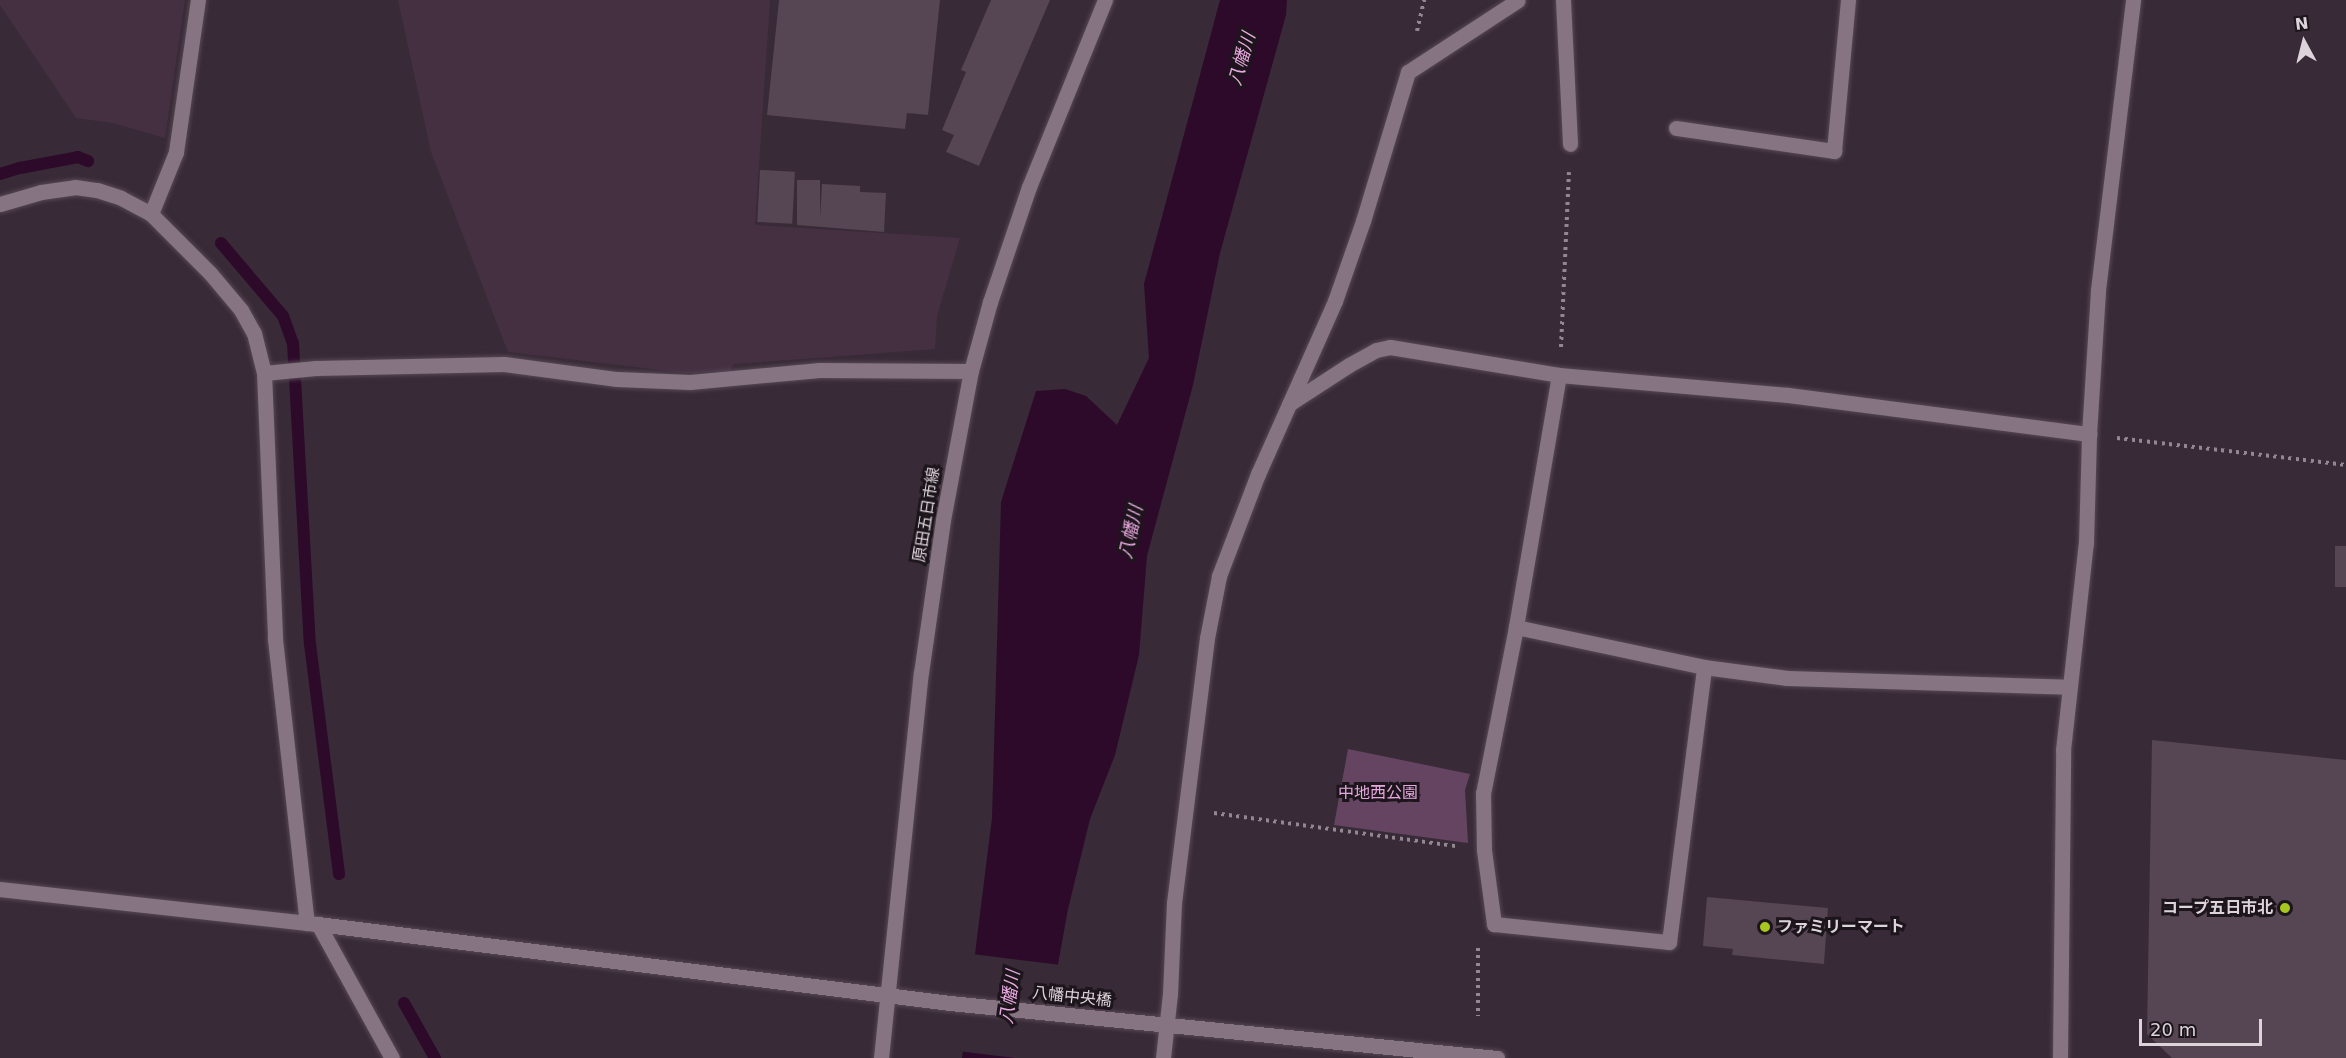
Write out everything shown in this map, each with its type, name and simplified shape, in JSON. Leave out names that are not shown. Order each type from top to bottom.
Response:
[{"type":"street","points":[[151,214],[176,152],[198,0]]},
{"type":"street","name":"原田五日市線","points":[[881,1058],[921,673],[943,520],[971,371],[990,302],[1029,187],[1105,0]]},
{"type":"street","points":[[1163,1058],[1170,994],[1174,903],[1207,638],[1219,576],[1258,474],[1335,301],[1363,221],[1408,72],[1518,0]]},
{"type":"street","points":[[1563,0],[1570,144]]},
{"type":"street","points":[[1676,128],[1834,151],[1848,0]]},
{"type":"street","points":[[2060,1058],[2062,750],[2086,543],[2089,434],[2098,290],[2133,0]]},
{"type":"street","points":[[0,204],[41,192],[75,187],[97,190],[121,198],[151,214],[210,273],[241,310],[254,333],[271,372],[275,639],[312,924],[392,1058]]},
{"type":"street","points":[[1289,404],[1349,365],[1376,350],[1390,347],[1559,375],[1788,395],[2089,434]]},
{"type":"street","points":[[271,372],[316,368],[504,364],[617,379],[690,382],[819,370],[971,371]]},
{"type":"street","points":[[1559,375],[1516,627],[1483,793],[1484,850],[1494,924],[1669,942],[1704,667]]},
{"type":"street","points":[[1516,627],[1704,667],[1787,678],[2068,687]]},
{"type":"street","name":"八幡中央橋","points":[[0,889],[312,924],[950,1003],[1497,1058]]},
{"type":"path","points":[[1559,375],[1570,144]]},
{"type":"path","points":[[2089,434],[2346,465]]},
{"type":"path","points":[[1185,809],[1484,850]]},
{"type":"path","points":[[1478,1016],[1478,938],[1494,924]]},
{"type":"shaded area","points":[[0,0],[185,0],[165,138],[113,123],[76,118],[0,5]]},
{"type":"shaded area","points":[[398,0],[770,0],[755,225],[960,238],[937,316],[935,349],[734,364],[730,372],[686,373],[508,352],[431,152]]},
{"type":"green space","name":"中地西公園","points":[[1348,749],[1470,774],[1465,790],[1468,843],[1334,825]]},
{"type":"water","name":"八幡川","points":[[1220,0],[1287,0],[1286,15],[1220,253],[1193,385],[1147,556],[1139,655],[1115,755],[1090,819],[1068,909],[1041,1058],[962,1058],[992,818],[1001,502],[1036,391],[1065,389],[1086,396],[1117,425],[1149,358],[1144,284]]},
{"type":"pier","points":[[972,954],[1061,965],[1050,1058],[1015,1058],[960,1051]]},
{"type":"building","points":[[779,0],[940,0],[928,115],[907,113],[905,129],[767,115]]},
{"type":"building","points":[[991,0],[1050,0],[979,166],[946,152],[954,135],[942,130],[966,72],[961,70]]},
{"type":"building","points":[[760,170],[795,172],[792,224],[757,222]]},
{"type":"building","points":[[797,180],[820,180],[820,218],[822,184],[860,186],[860,192],[886,193],[884,232],[797,225]]},
{"type":"building","points":[[2335,546],[2346,546],[2346,587],[2335,587]]},
{"type":"building","points":[[2152,740],[2346,760],[2346,1058],[2172,1058],[2147,1034]]},
{"type":"building","name":"ファミリーマート","points":[[1707,897],[1828,908],[1824,964],[1732,955],[1733,949],[1703,946]]},
{"type":"waterway","points":[[0,174],[78,157],[88,161]]},
{"type":"waterway","points":[[221,243],[283,316],[293,343],[310,644],[339,874]]},
{"type":"waterway","points":[[404,1003],[435,1058]]},
{"type":"place","name":"コープ五日市北","points":[[2285,908]]},
{"type":"place","name":"ファミリーマート","points":[[1765,927]]}]
